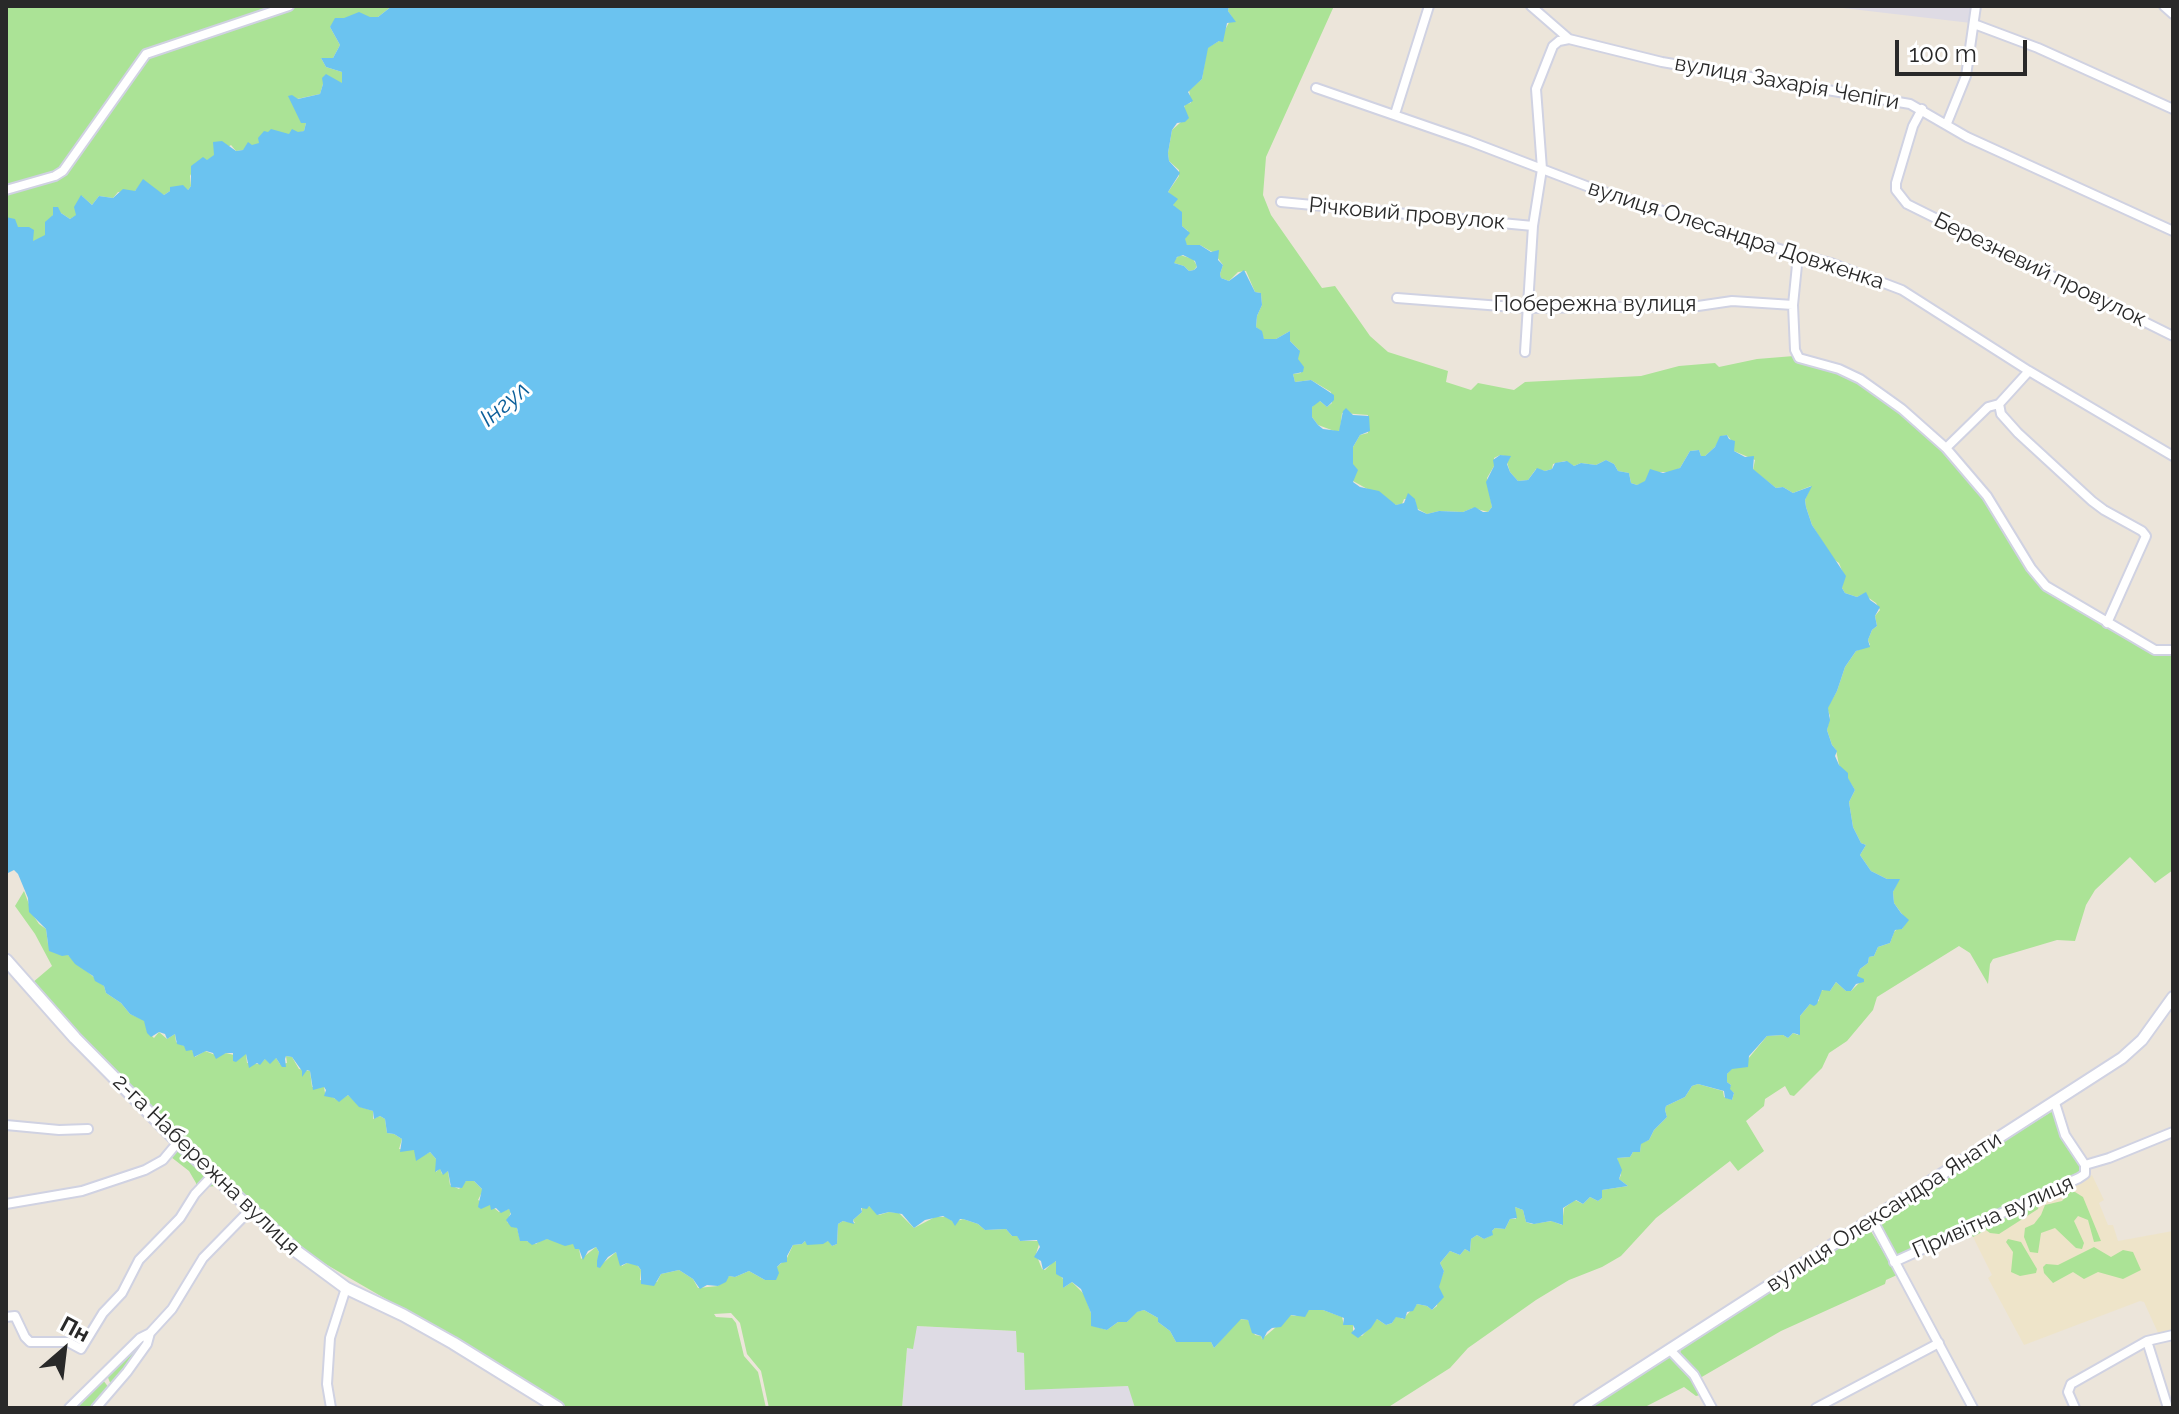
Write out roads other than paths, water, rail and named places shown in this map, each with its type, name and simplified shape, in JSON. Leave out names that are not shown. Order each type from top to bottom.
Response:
[{"type":"main road","name":"2-га Набережна вулиця","points":[[6,960],[75,1038],[178,1142],[296,1251],[346,1288],[453,1343],[558,1408]]},
{"type":"street","points":[[6,190],[63,171],[146,54],[289,6]]},
{"type":"street","points":[[1395,114],[1429,6]]},
{"type":"street","name":"вулиця Захарія Чепіги","points":[[1531,6],[1569,39],[1662,62],[1910,104],[1967,137],[2173,231]]},
{"type":"street","points":[[1947,123],[1966,76],[1976,6]]},
{"type":"street","points":[[2164,6],[2173,14]]},
{"type":"street","points":[[1974,24],[2038,48],[2173,109]]},
{"type":"street","points":[[1525,352],[1533,226],[1542,169],[1536,89],[1553,46],[1569,39]]},
{"type":"street","name":"вулиця Олесандра Довженка","points":[[1316,88],[1607,193],[1831,263],[1902,290],[2029,371],[2173,456]]},
{"type":"street","name":"Березневий провулок","points":[[1922,109],[1913,126],[1896,183],[1896,190],[1907,204],[2173,336]]},
{"type":"street","name":"Річковий провулок","points":[[1281,202],[1533,226]]},
{"type":"street","points":[[1798,255],[1793,305],[1795,350],[1799,358],[1839,369],[1860,379],[1902,409],[1946,448],[1992,503],[2046,586],[2155,650],[2173,650]]},
{"type":"street","name":"Побережна вулиця","points":[[1397,298],[1527,308],[1698,306],[1732,301],[1793,305]]},
{"type":"street","points":[[1946,448],[1988,407],[1999,404],[2029,371]]},
{"type":"street","points":[[1999,404],[2001,414],[2018,433],[2092,501],[2146,536],[2107,623]]},
{"type":"street","name":"вулиця Олександра Янати","points":[[1579,1408],[2055,1103],[2132,1050],[2173,997]]},
{"type":"street","points":[[2055,1103],[2065,1135],[2085,1165]]},
{"type":"street","points":[[6,1125],[59,1130],[88,1129]]},
{"type":"street","name":"Привітна вулиця","points":[[1894,1262],[2079,1178],[2085,1174],[2085,1165],[2173,1132]]},
{"type":"street","points":[[6,1204],[82,1191],[145,1170],[163,1160],[178,1142]]},
{"type":"street","points":[[6,1317],[15,1316],[30,1342],[68,1342],[81,1349],[103,1313],[122,1293],[139,1260],[180,1218],[195,1194],[212,1176]]},
{"type":"street","points":[[69,1408],[172,1309],[203,1258],[250,1210]]},
{"type":"street","points":[[1872,1219],[1973,1408]]},
{"type":"street","points":[[331,1408],[327,1384],[330,1338],[346,1288]]},
{"type":"street","points":[[96,1408],[147,1344],[150,1333]]},
{"type":"street","points":[[2075,1408],[2068,1392],[2071,1384],[2147,1341],[2173,1335]]},
{"type":"street","points":[[2147,1341],[2168,1408]]},
{"type":"street","points":[[1816,1408],[1835,1404],[1939,1343]]},
{"type":"street","points":[[1670,1350],[1694,1375],[1712,1408]]},
{"type":"water","name":"Інгул","points":[[392,6],[1229,6],[1228,11],[1236,22],[1227,23],[1223,42],[1219,41],[1208,48],[1202,79],[1188,92],[1193,101],[1184,106],[1189,118],[1177,123],[1172,130],[1169,161],[1180,173],[1168,192],[1178,199],[1173,205],[1182,212],[1182,226],[1190,233],[1185,239],[1187,245],[1200,245],[1211,252],[1219,250],[1218,260],[1223,265],[1221,278],[1229,281],[1244,270],[1255,292],[1261,293],[1262,305],[1256,327],[1262,331],[1264,339],[1276,339],[1290,331],[1290,341],[1300,351],[1298,359],[1304,367],[1303,372],[1293,374],[1295,382],[1311,380],[1334,395],[1334,400],[1327,407],[1320,401],[1312,407],[1312,417],[1318,425],[1323,429],[1339,431],[1346,408],[1353,415],[1369,416],[1370,431],[1360,435],[1353,447],[1353,464],[1358,470],[1353,482],[1360,487],[1379,491],[1396,505],[1404,503],[1408,493],[1415,499],[1418,510],[1427,514],[1463,512],[1475,507],[1488,512],[1492,507],[1486,482],[1494,466],[1493,460],[1500,455],[1511,456],[1507,464],[1518,481],[1528,480],[1537,468],[1545,471],[1552,469],[1555,463],[1567,461],[1574,466],[1581,463],[1596,465],[1606,460],[1614,464],[1618,471],[1629,473],[1631,483],[1637,485],[1645,481],[1650,469],[1663,473],[1680,468],[1690,451],[1699,450],[1701,456],[1705,456],[1715,447],[1720,436],[1727,435],[1735,441],[1734,451],[1745,457],[1754,456],[1753,469],[1776,488],[1783,487],[1793,493],[1812,486],[1805,500],[1806,507],[1812,525],[1846,576],[1842,588],[1845,593],[1857,597],[1866,592],[1870,600],[1880,607],[1875,616],[1877,626],[1868,640],[1870,647],[1856,651],[1845,667],[1828,708],[1830,720],[1827,730],[1837,751],[1835,756],[1839,765],[1848,773],[1855,790],[1849,802],[1853,827],[1861,843],[1866,845],[1860,855],[1871,871],[1887,879],[1900,879],[1893,892],[1894,903],[1909,920],[1902,929],[1895,930],[1890,943],[1878,947],[1874,956],[1869,957],[1868,963],[1860,969],[1857,976],[1864,982],[1856,984],[1851,991],[1846,991],[1836,982],[1830,991],[1822,990],[1817,1004],[1810,1004],[1800,1016],[1800,1035],[1793,1033],[1788,1038],[1783,1035],[1767,1036],[1749,1056],[1748,1067],[1732,1069],[1727,1074],[1727,1082],[1734,1093],[1732,1100],[1725,1098],[1724,1091],[1698,1084],[1692,1086],[1685,1097],[1666,1106],[1667,1117],[1649,1140],[1641,1144],[1640,1152],[1617,1158],[1622,1170],[1619,1179],[1628,1186],[1602,1190],[1602,1198],[1598,1201],[1590,1197],[1583,1204],[1576,1200],[1563,1208],[1563,1225],[1551,1221],[1526,1222],[1523,1210],[1515,1207],[1517,1218],[1510,1219],[1505,1229],[1495,1228],[1493,1235],[1484,1239],[1477,1235],[1471,1239],[1470,1252],[1465,1249],[1460,1255],[1450,1251],[1440,1263],[1444,1271],[1439,1287],[1444,1297],[1432,1310],[1417,1304],[1413,1311],[1407,1312],[1405,1319],[1396,1317],[1386,1325],[1377,1319],[1358,1338],[1351,1333],[1355,1329],[1353,1325],[1343,1325],[1344,1318],[1323,1310],[1309,1310],[1305,1317],[1291,1315],[1281,1327],[1267,1332],[1263,1340],[1252,1333],[1248,1320],[1241,1319],[1214,1348],[1211,1342],[1176,1342],[1158,1318],[1144,1310],[1137,1312],[1127,1322],[1118,1322],[1107,1330],[1091,1326],[1091,1313],[1081,1289],[1072,1282],[1063,1288],[1063,1278],[1056,1274],[1056,1261],[1043,1270],[1041,1261],[1034,1257],[1040,1247],[1037,1240],[1020,1241],[1006,1229],[985,1230],[963,1219],[955,1226],[943,1216],[925,1220],[914,1228],[902,1214],[889,1212],[877,1215],[869,1206],[867,1209],[861,1208],[862,1212],[853,1220],[854,1224],[843,1221],[838,1224],[837,1244],[832,1246],[828,1241],[807,1245],[805,1241],[793,1245],[787,1262],[777,1267],[779,1273],[776,1280],[765,1280],[749,1271],[735,1277],[729,1276],[726,1282],[718,1286],[707,1285],[700,1289],[693,1279],[679,1270],[661,1274],[654,1286],[641,1284],[638,1266],[627,1263],[620,1266],[616,1252],[600,1268],[597,1267],[599,1252],[596,1247],[588,1251],[583,1260],[579,1249],[575,1249],[573,1244],[565,1246],[547,1239],[532,1245],[520,1241],[517,1228],[511,1227],[506,1220],[511,1214],[509,1209],[501,1213],[496,1208],[491,1210],[490,1205],[481,1209],[478,1207],[482,1189],[474,1181],[466,1181],[462,1188],[451,1187],[448,1171],[443,1175],[440,1169],[435,1172],[436,1159],[430,1152],[416,1161],[414,1150],[400,1152],[402,1139],[387,1133],[385,1119],[380,1116],[374,1119],[373,1111],[359,1107],[348,1095],[339,1102],[324,1096],[324,1087],[313,1090],[310,1071],[307,1070],[302,1077],[302,1071],[292,1057],[286,1056],[286,1067],[282,1067],[276,1058],[270,1064],[265,1059],[260,1065],[257,1063],[249,1068],[246,1054],[236,1062],[233,1061],[233,1053],[216,1059],[213,1053],[206,1051],[194,1057],[192,1050],[186,1051],[184,1046],[177,1044],[175,1034],[167,1039],[165,1034],[159,1032],[151,1037],[144,1021],[130,1014],[106,993],[104,986],[93,976],[68,955],[49,951],[46,929],[29,912],[28,898],[18,874],[14,870],[6,874],[6,217],[15,219],[18,227],[34,230],[33,241],[45,235],[45,222],[53,215],[53,207],[58,207],[70,219],[76,215],[74,207],[81,195],[92,205],[99,196],[113,198],[123,189],[135,191],[143,179],[164,195],[170,187],[183,185],[188,190],[191,186],[191,166],[203,157],[207,160],[214,155],[213,142],[222,141],[236,151],[243,150],[248,142],[252,145],[259,143],[258,138],[264,131],[271,129],[289,134],[292,129],[304,131],[306,123],[301,123],[288,96],[298,99],[320,94],[322,78],[326,74],[342,83],[342,72],[326,67],[321,58],[333,58],[340,45],[330,27],[335,18],[359,12],[378,17]],"holes":[[[1183,255],[1195,261],[1197,267],[1189,271],[1174,263],[1177,257]]]}]
